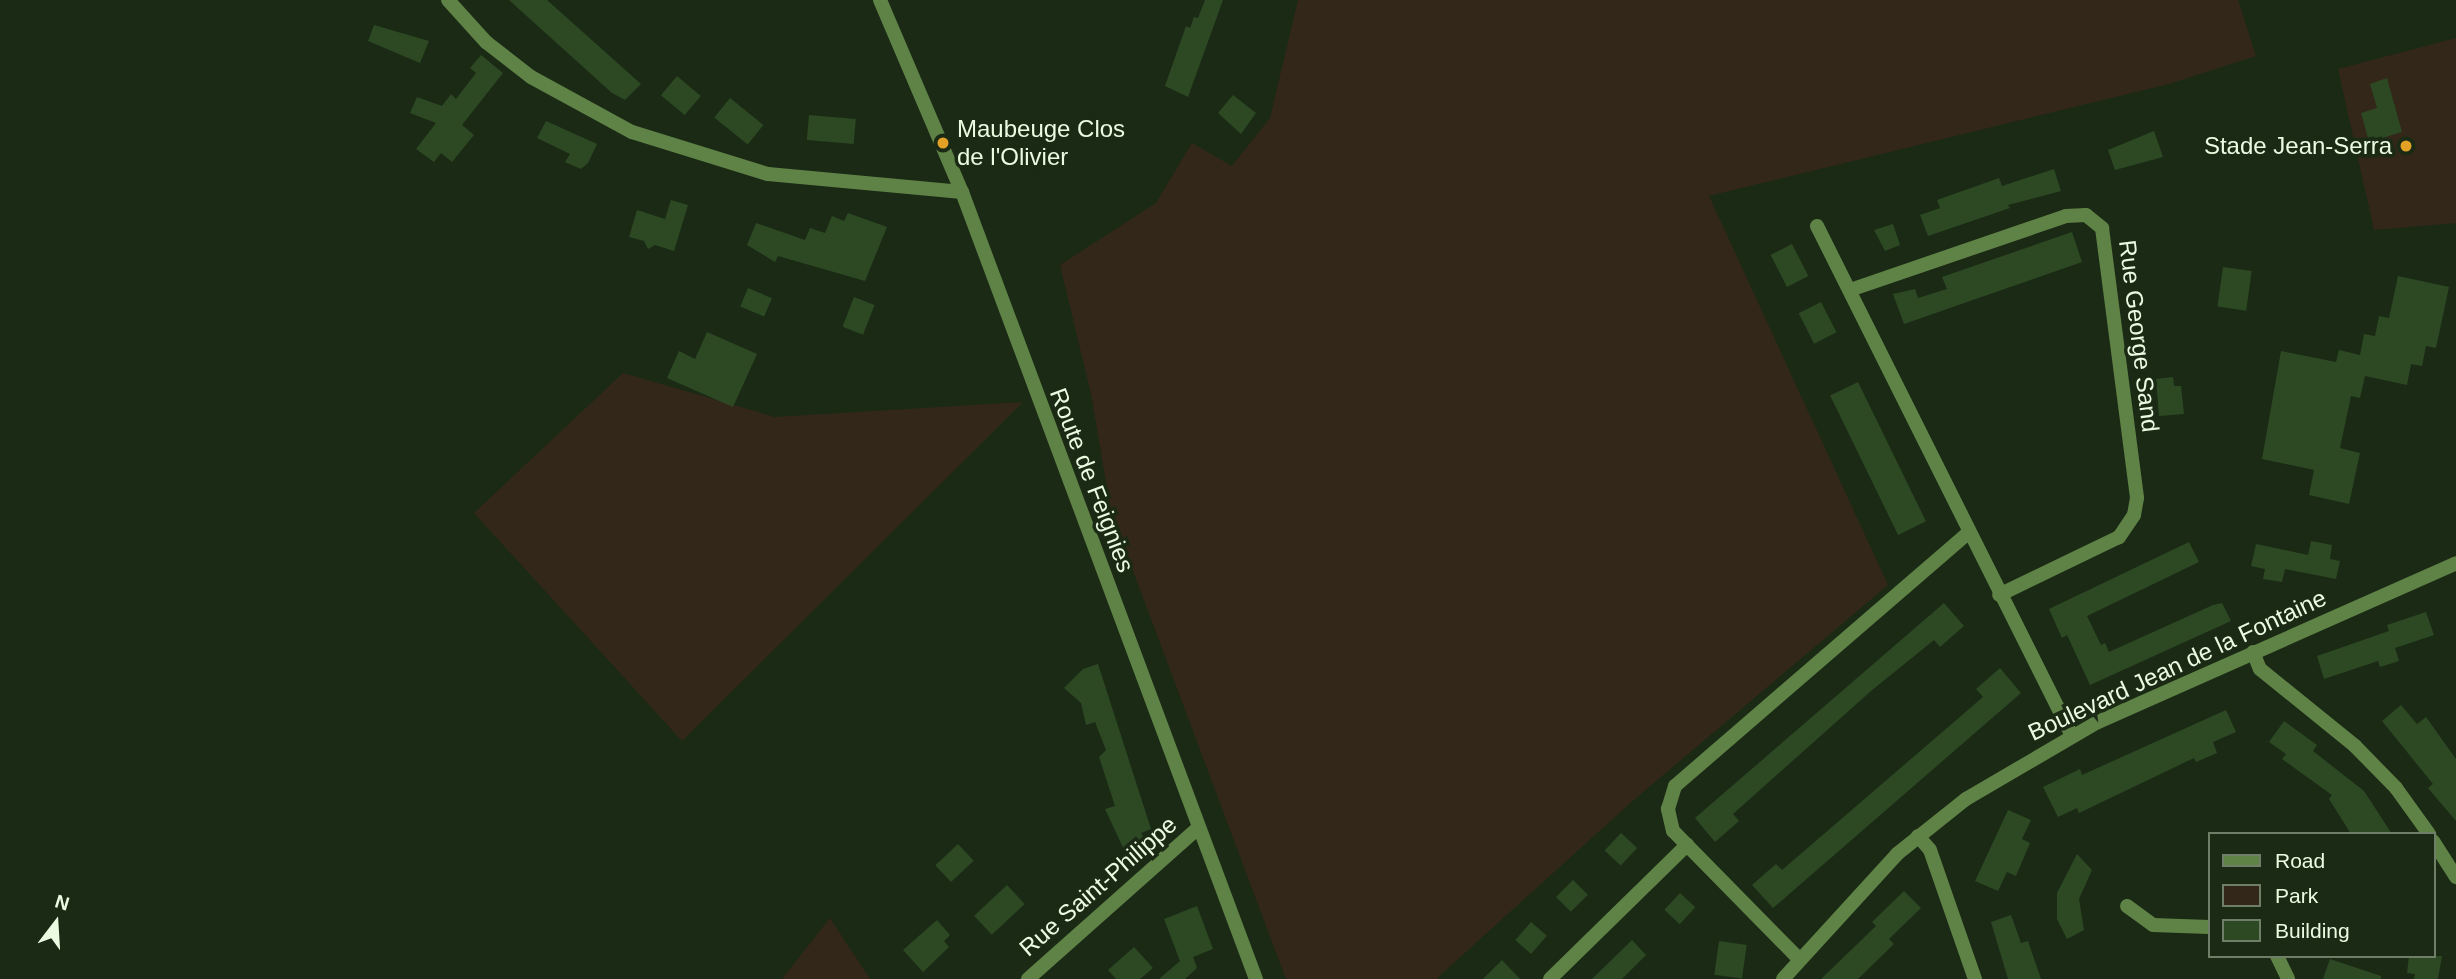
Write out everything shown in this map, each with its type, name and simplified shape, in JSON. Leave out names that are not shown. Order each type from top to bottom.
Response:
[{"type":"street","points":[[448,0],[486,42],[531,77],[632,132],[768,174],[962,192]]},
{"type":"street","name":"Route de Feignies","points":[[880,0],[962,192],[1256,979]]},
{"type":"street","name":"Rue George Sand","points":[[1850,290],[2066,216],[2086,215],[2102,228],[2137,498],[2134,515],[2119,537],[1999,595]]},
{"type":"street","points":[[1817,226],[1999,595],[2072,736]]},
{"type":"street","points":[[1799,959],[1673,831],[1668,809],[1675,786],[1969,532]]},
{"type":"street","name":"Boulevard Jean de la Fontaine","points":[[1783,979],[1918,836],[1966,799],[2072,736],[2253,652],[2456,563]]},
{"type":"street","points":[[2253,652],[2260,669],[2363,755],[2396,788],[2428,832]]},
{"type":"street","name":"Rue Saint-Philippe","points":[[1028,979],[1198,828]]},
{"type":"street","points":[[1918,836],[1930,850],[1975,979]]},
{"type":"street","points":[[2435,844],[2456,877]]},
{"type":"street","points":[[1550,979],[1686,845]]},
{"type":"street","points":[[2127,906],[2153,925],[2208,927]]},
{"type":"street","points":[[2278,958],[2288,979]]},
{"type":"green space","points":[[1298,0],[2238,0],[2256,56],[2169,84],[1709,196],[1888,585],[1636,798],[1436,979],[1286,979],[1111,512],[1091,394],[1060,265],[1156,203],[1192,143],[1232,166],[1270,118]]},
{"type":"green space","name":"Stade Jean-Serra","points":[[2456,38],[2456,223],[2374,230],[2338,69]]},
{"type":"green space","points":[[623,373],[775,417],[1023,402],[682,741],[474,513]]},
{"type":"green space","points":[[830,918],[870,979],[782,979]]},
{"type":"building","points":[[509,0],[547,0],[641,84],[625,100],[612,93]]},
{"type":"building","points":[[1205,0],[1223,0],[1188,97],[1165,86],[1186,26],[1190,28],[1194,17],[1198,18]]},
{"type":"building","points":[[374,25],[429,41],[420,63],[368,41]]},
{"type":"building","points":[[481,55],[503,73],[462,125],[474,135],[452,162],[441,153],[434,162],[416,149],[436,123],[410,113],[417,97],[442,106],[451,94],[456,99],[476,73],[470,68]]},
{"type":"building","points":[[677,76],[701,96],[685,115],[661,95]]},
{"type":"building","points":[[2387,78],[2402,132],[2369,142],[2361,113],[2377,108],[2370,84]]},
{"type":"building","points":[[1233,95],[1256,113],[1241,134],[1218,113]]},
{"type":"building","points":[[730,98],[763,125],[748,144],[714,117]]},
{"type":"building","points":[[809,115],[856,119],[854,144],[807,140]]},
{"type":"building","points":[[546,121],[597,144],[588,163],[581,169],[565,162],[570,154],[537,138]]},
{"type":"building","points":[[2154,131],[2163,157],[2115,170],[2108,150]]},
{"type":"building","points":[[2054,169],[2061,191],[2008,205],[2010,208],[1928,236],[1920,215],[1940,208],[1937,200],[1999,178],[2002,186]]},
{"type":"building","points":[[671,200],[688,205],[674,251],[655,245],[648,249],[644,241],[629,237],[637,210],[665,219]]},
{"type":"building","points":[[848,213],[887,227],[865,281],[778,256],[775,262],[747,245],[756,223],[805,240],[810,228],[825,233],[832,216],[844,221]]},
{"type":"building","points":[[1893,224],[1900,245],[1885,251],[1874,230]]},
{"type":"building","points":[[2072,232],[2082,262],[1904,324],[1893,294],[1915,289],[1918,298],[1947,289],[1942,277]]},
{"type":"building","points":[[1792,244],[1808,276],[1787,287],[1771,255]]},
{"type":"building","points":[[2223,267],[2252,271],[2246,311],[2217,307]]},
{"type":"building","points":[[2398,276],[2449,287],[2436,348],[2426,346],[2422,366],[2411,364],[2407,385],[2365,376],[2360,398],[2351,396],[2340,448],[2360,453],[2349,504],[2309,495],[2314,470],[2262,459],[2281,351],[2336,362],[2339,350],[2360,355],[2364,334],[2375,336],[2379,316],[2389,318]]},
{"type":"building","points":[[748,288],[772,298],[764,317],[740,306]]},
{"type":"building","points":[[854,297],[875,305],[863,335],[843,327]]},
{"type":"building","points":[[1821,302],[1836,332],[1814,344],[1799,313]]},
{"type":"building","points":[[707,332],[757,354],[733,407],[667,378],[679,351],[695,359]]},
{"type":"building","points":[[2173,377],[2174,386],[2181,386],[2184,414],[2159,416],[2156,379]]},
{"type":"building","points":[[1858,382],[1926,521],[1898,535],[1830,396]]},
{"type":"building","points":[[2311,541],[2332,545],[2330,559],[2340,561],[2336,579],[2285,569],[2282,582],[2263,579],[2265,569],[2251,566],[2256,544],[2308,555]]},
{"type":"building","points":[[2189,542],[2199,562],[2087,616],[2101,645],[2105,643],[2109,652],[2222,603],[2231,621],[2090,685],[2067,635],[2062,638],[2049,609]]},
{"type":"building","points":[[1944,603],[1964,626],[1940,647],[1934,640],[1871,691],[1733,814],[1739,821],[1715,842],[1695,818]]},
{"type":"building","points":[[2426,612],[2434,635],[2395,648],[2399,661],[2380,667],[2378,661],[2324,679],[2317,656],[2389,631],[2387,625]]},
{"type":"building","points":[[1098,664],[1151,829],[1141,833],[1152,849],[1148,858],[1133,869],[1105,809],[1115,806],[1099,757],[1106,750],[1095,722],[1086,725],[1081,703],[1064,688],[1083,669]]},
{"type":"building","points":[[2000,668],[2021,693],[1773,908],[1752,885],[1776,864],[1782,870],[1983,697],[1976,689]]},
{"type":"building","points":[[2401,705],[2417,724],[2426,717],[2456,759],[2456,821],[2428,788],[2433,784],[2382,721]]},
{"type":"building","points":[[2226,710],[2236,732],[2213,742],[2217,753],[2196,762],[2194,758],[2079,813],[2077,808],[2058,817],[2043,787],[2080,769],[2082,775]]},
{"type":"building","points":[[2284,721],[2317,745],[2313,751],[2364,791],[2391,832],[2350,832],[2329,799],[2332,795],[2282,759],[2286,754],[2269,742]]},
{"type":"building","points":[[2008,810],[2031,820],[2022,839],[2030,843],[2016,876],[2007,872],[1998,891],[1975,881]]},
{"type":"building","points":[[1621,833],[1637,848],[1621,866],[1605,851]]},
{"type":"building","points":[[958,844],[974,861],[951,882],[935,865]]},
{"type":"building","points":[[2077,854],[2092,870],[2079,899],[2084,930],[2067,939],[2057,919],[2057,893]]},
{"type":"building","points":[[1573,880],[1588,895],[1571,912],[1556,897]]},
{"type":"building","points":[[1007,885],[1025,904],[992,935],[974,916]]},
{"type":"building","points":[[1904,891],[1921,908],[1889,939],[1894,944],[1858,979],[1821,979],[1876,926],[1872,922]]},
{"type":"building","points":[[1680,893],[1695,907],[1680,924],[1664,910]]},
{"type":"building","points":[[1197,906],[1213,949],[1193,957],[1197,968],[1185,979],[1159,979],[1180,961],[1164,919]]},
{"type":"building","points":[[2011,915],[2021,943],[2028,941],[2041,979],[2008,979],[1991,922]]},
{"type":"building","points":[[937,920],[950,935],[944,941],[949,947],[923,972],[903,950]]},
{"type":"building","points":[[1531,922],[1547,936],[1531,954],[1515,940]]},
{"type":"building","points":[[1632,940],[1646,955],[1622,979],[1592,979]]},
{"type":"building","points":[[1719,941],[1747,945],[1742,979],[1714,975]]},
{"type":"building","points":[[1134,947],[1153,968],[1140,979],[1116,979],[1108,970]]},
{"type":"building","points":[[2442,956],[2438,979],[2414,979],[2415,974],[2407,973],[2409,958]]},
{"type":"building","points":[[2330,959],[2381,976],[2381,979],[2323,979]]},
{"type":"building","points":[[1502,960],[1520,979],[1483,979]]},
{"type":"place","name":"Maubeuge Clos de l'Olivier","points":[[943,143]]},
{"type":"place","name":"Stade Jean-Serra","points":[[2406,146]]}]
